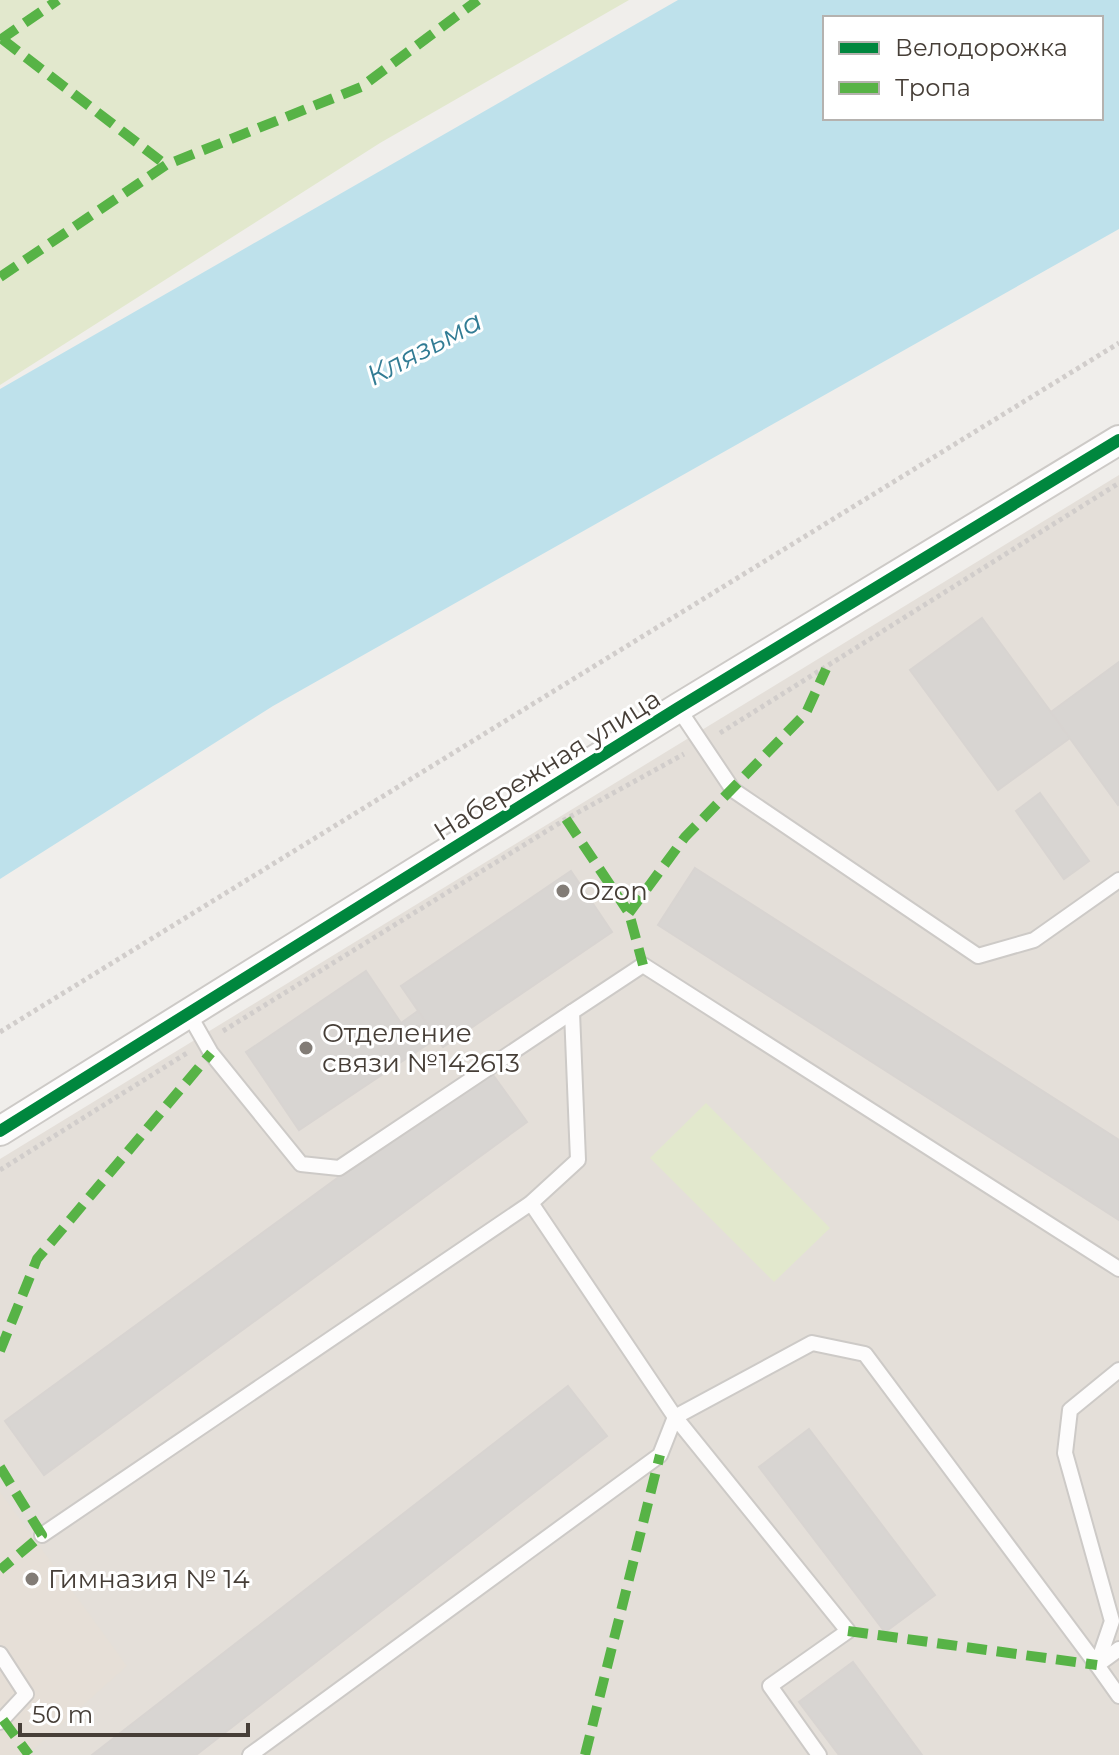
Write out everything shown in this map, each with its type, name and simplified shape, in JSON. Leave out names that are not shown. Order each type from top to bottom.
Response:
[{"type":"street","name":"Набережная улица","points":[[0,1131],[190,1016],[678,708],[1119,440]]},
{"type":"lane","points":[[678,708],[733,790],[978,956],[1034,940],[1119,880]]},
{"type":"lane","points":[[190,1016],[205,1042],[301,1164],[339,1168],[643,965],[1119,1269]]},
{"type":"lane","points":[[42,1535],[531,1203],[578,1160],[572,1012]]},
{"type":"lane","points":[[531,1203],[675,1417],[848,1631],[770,1686],[819,1755]]},
{"type":"lane","points":[[250,1755],[660,1455],[675,1417],[812,1343],[865,1354],[1119,1696]]},
{"type":"lane","points":[[1097,1665],[1112,1621],[1065,1453],[1070,1410],[1119,1370]]},
{"type":"lane","points":[[1097,1665],[1119,1649]]},
{"type":"lane","points":[[0,1654],[26,1694],[0,1722]]},
{"type":"path","points":[[0,1032],[1119,343]]},
{"type":"path","points":[[0,1170],[566,819],[702,744],[1119,483]]},
{"type":"shaded area","points":[[1119,475],[1119,1755],[0,1755],[0,1159]]},
{"type":"shaded area","name":"Гимназия № 14","points":[[0,1492],[127,1666],[27,1755],[0,1755]]},
{"type":"green space","points":[[0,0],[629,0],[380,143],[0,385]]},
{"type":"green space","points":[[706,1103],[830,1228],[774,1282],[650,1158]]},
{"type":"water","name":"Клязьма","points":[[678,0],[1119,0],[1119,229],[273,706],[0,879],[0,389]]},
{"type":"building","points":[[982,618],[1070,738],[998,790],[910,670]]},
{"type":"building","points":[[1119,662],[1119,804],[1118,805],[1051,712]]},
{"type":"building","points":[[1040,793],[1089,861],[1064,879],[1016,811]]},
{"type":"building","points":[[695,868],[1119,1140],[1119,1220],[658,925]]},
{"type":"building","points":[[571,871],[612,932],[443,1047],[401,986]]},
{"type":"building","points":[[366,971],[401,1023],[418,1011],[437,1038],[299,1130],[246,1052]]},
{"type":"building","points":[[488,1068],[527,1122],[44,1475],[5,1421]]},
{"type":"building","points":[[568,1386],[607,1436],[196,1755],[92,1755]]},
{"type":"building","points":[[809,1429],[935,1595],[885,1632],[759,1467]]},
{"type":"building","points":[[853,1662],[922,1755],[839,1755],[799,1702]]},
{"type":"marked path","points":[[0,40],[58,0]]},
{"type":"marked path","points":[[0,277],[166,165],[361,87],[478,0]]},
{"type":"marked path","points":[[2,39],[166,165]]},
{"type":"marked path","points":[[629,913],[685,837],[806,713],[826,669]]},
{"type":"marked path","points":[[566,819],[629,913],[643,965]]},
{"type":"marked path","points":[[0,1351],[37,1259],[211,1053]]},
{"type":"marked path","points":[[585,1755],[660,1455]]},
{"type":"marked path","points":[[0,1467],[42,1535],[0,1570]]},
{"type":"marked path","points":[[848,1631],[1097,1665]]},
{"type":"marked path","points":[[3,1720],[29,1755]]},
{"type":"cycle path","points":[[0,1131],[678,708],[1119,440]]},
{"type":"place","name":"Ozon","points":[[563,891]]},
{"type":"place","name":"Отделение связи №142613","points":[[306,1048]]},
{"type":"place","name":"Гимназия № 14","points":[[32,1579]]}]
